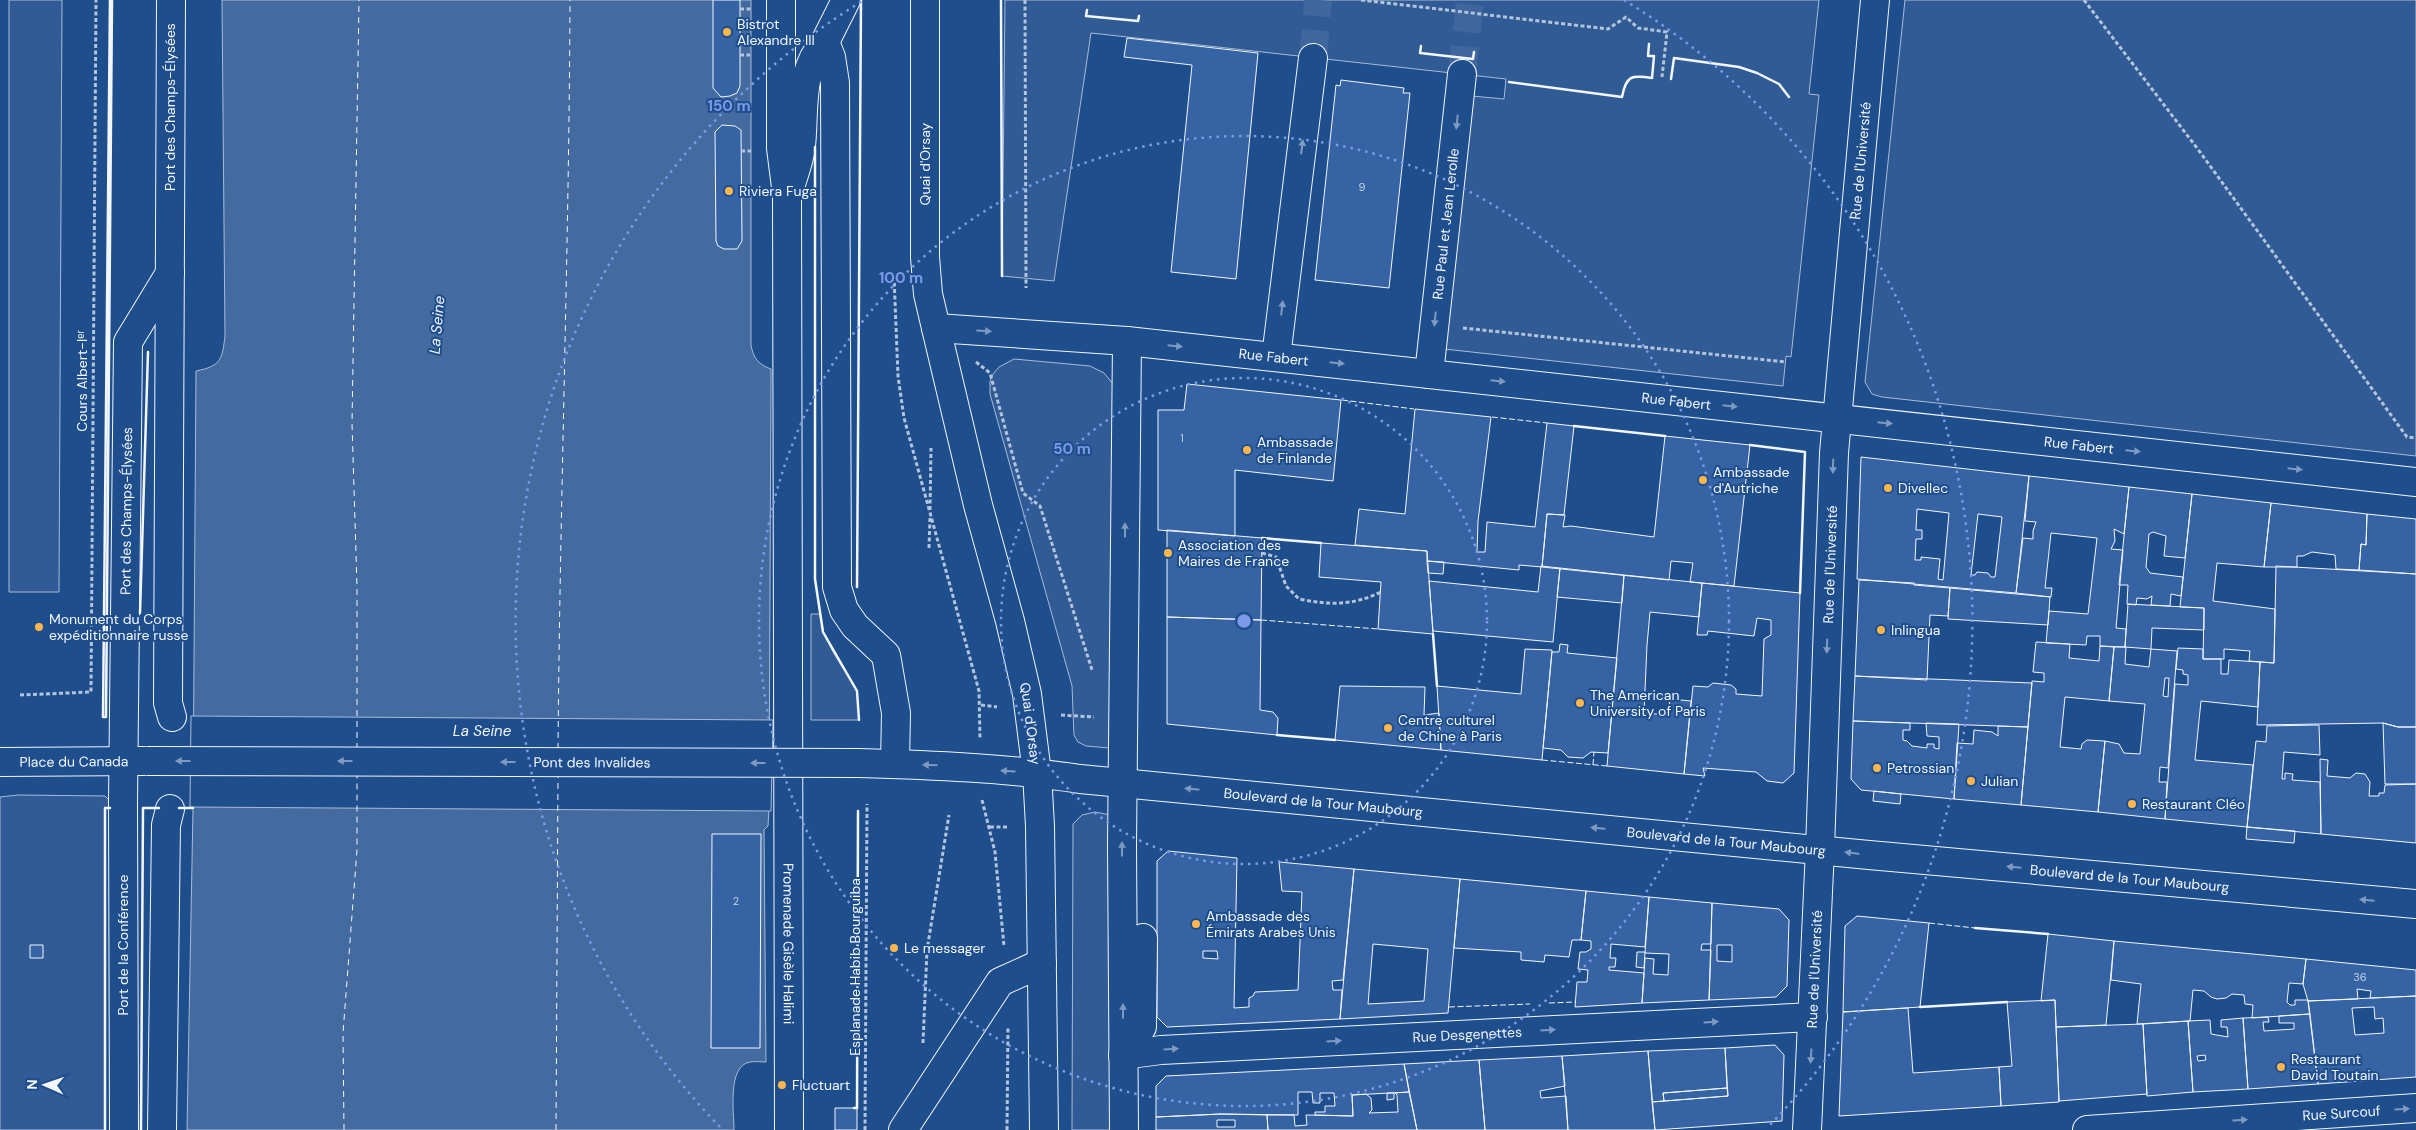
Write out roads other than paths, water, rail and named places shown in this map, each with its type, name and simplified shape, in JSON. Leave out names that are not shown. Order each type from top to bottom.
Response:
[{"type":"street","name":"Port des Champs-Élysées","points":[[171,0],[168,703],[172,717]]},
{"type":"street","points":[[781,0],[781,148],[787,195]]},
{"type":"street","points":[[787,195],[801,147],[802,105],[807,76],[816,52],[824,42],[846,0]]},
{"type":"street","name":"Quai d'Orsay","points":[[925,0],[925,257],[928,294],[978,505],[1010,621],[1027,694],[1037,773],[1044,1130]]},
{"type":"street","name":"Rue de l'Université","points":[[1808,1130],[1836,418],[1875,0]]},
{"type":"street","points":[[824,42],[831,56],[835,83],[837,587],[844,610],[856,626],[886,655],[896,714],[896,764]]},
{"type":"street","points":[[1276,357],[1313,58]]},
{"type":"street","name":"Rue Paul et Jean Lerolle","points":[[1429,374],[1462,74]]},
{"type":"street","name":"Promenade Gisèle Halimi","points":[[787,195],[789,1130]]},
{"type":"street","name":"Port des Champs-Élysées","points":[[136,761],[128,342],[170,273]]},
{"type":"street","name":"Rue Fabert","points":[[936,328],[1127,340],[2416,482]]},
{"type":"street","points":[[1124,1130],[1123,719],[1127,340]]},
{"type":"street","points":[[1125,564],[1141,580],[1140,681]]},
{"type":"street","name":"Pont des Invalides","points":[[136,761],[859,763],[957,766],[1037,773]]},
{"type":"street","name":"Place du Canada","points":[[0,762],[136,761]]},
{"type":"street","name":"Port de la Conférence","points":[[124,1130],[136,761]]},
{"type":"street","name":"Boulevard de la Tour Maubourg","points":[[1037,773],[1123,783],[1820,850],[2416,904]]},
{"type":"street","points":[[162,1130],[166,824],[170,809]]},
{"type":"street","points":[[1123,1055],[1142,1027],[1143,938]]},
{"type":"street","points":[[903,1130],[1000,982],[1042,963]]},
{"type":"street","name":"Rue Desgenettes","points":[[1123,1055],[1162,1050],[1813,1017]]},
{"type":"street","name":"Rue Surcouf","points":[[2087,1130],[2416,1108]]},
{"type":"water","name":"La Seine","points":[[222,0],[751,0],[751,345],[757,360],[771,369],[769,809],[768,826],[764,830],[766,1062],[750,1062],[743,1065],[738,1072],[733,1091],[734,1130],[187,1130],[193,808],[196,371],[211,367],[219,361],[223,351],[225,336]]},
{"type":"tunnel","points":[[1313,58],[1318,0]]},
{"type":"tunnel","points":[[1462,74],[1470,0]]},
{"type":"place","name":"Bistrot Alexandre III","points":[[727,32]]},
{"type":"place","name":"Riviera Fuga","points":[[729,191]]},
{"type":"place","name":"Ambassade de Finlande","points":[[1247,450]]},
{"type":"place","name":"Ambassade d'Autriche","points":[[1703,480]]},
{"type":"place","name":"Divellec","points":[[1888,488]]},
{"type":"place","name":"Association des Maires de France","points":[[1168,553]]},
{"type":"place","name":"Monument du Corps expéditionnaire russe","points":[[39,627]]},
{"type":"place","name":"Inlingua","points":[[1881,630]]},
{"type":"place","name":"The American University of Paris","points":[[1580,703]]},
{"type":"place","name":"Centre culturel de Chine à Paris","points":[[1388,728]]},
{"type":"place","name":"Petrossian","points":[[1877,768]]},
{"type":"place","name":"Julian","points":[[1971,781]]},
{"type":"place","name":"Restaurant Cléo","points":[[2132,804]]},
{"type":"place","name":"Ambassade des Émirats Arabes Unis","points":[[1196,924]]},
{"type":"place","name":"Le messager","points":[[894,948]]},
{"type":"place","name":"Restaurant David Toutain","points":[[2281,1067]]},
{"type":"place","name":"Fluctuart","points":[[782,1085]]}]
